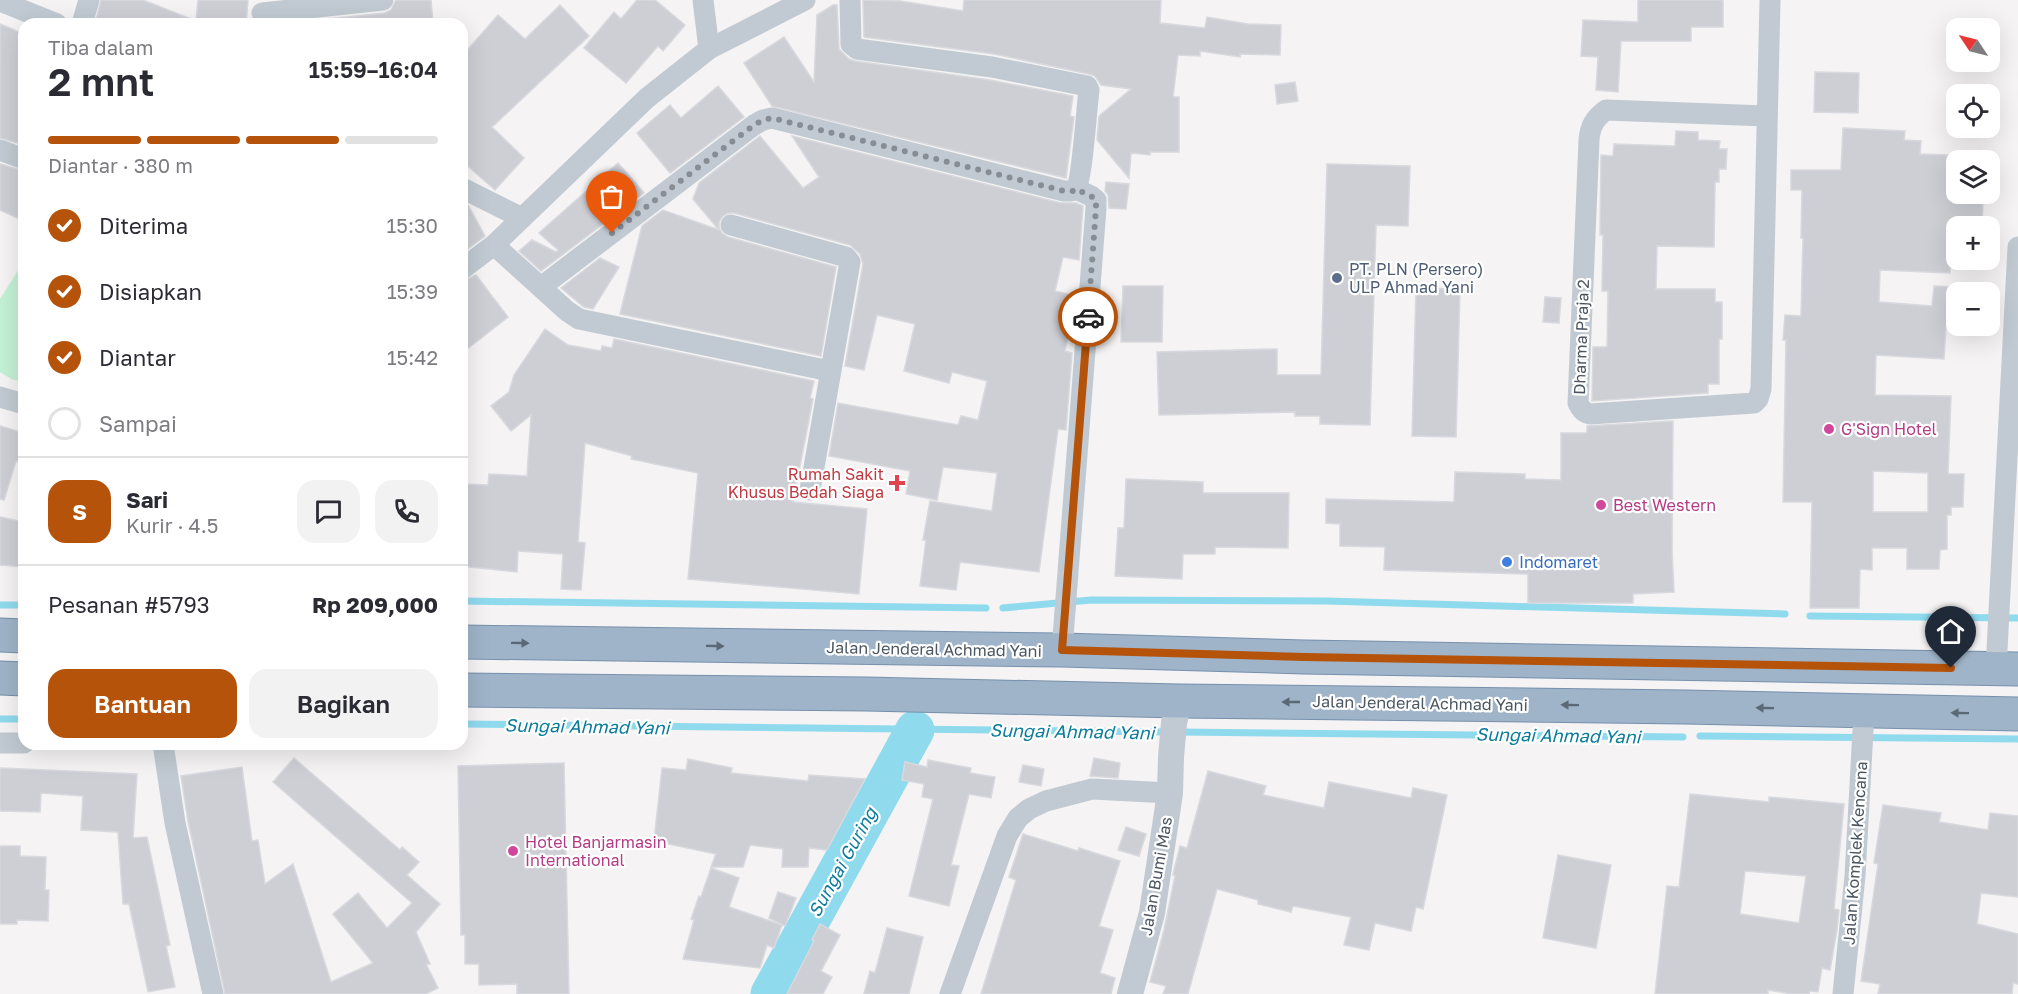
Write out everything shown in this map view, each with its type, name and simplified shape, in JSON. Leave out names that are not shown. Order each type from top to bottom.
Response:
[{"type":"highway","points":[[0,635],[18,636]]},
{"type":"highway","name":"Jalan Jenderal Achmad Yani","points":[[468,642],[867,648],[1063,637],[1304,657],[2003,665]]},
{"type":"highway","points":[[816,694],[817,648]]},
{"type":"highway","points":[[866,694],[867,648]]},
{"type":"highway","points":[[0,678],[18,679]]},
{"type":"highway","name":"Jalan Jenderal Achmad Yani","points":[[468,690],[866,694],[1176,712],[1730,707],[1864,720],[2018,714]]},
{"type":"street","points":[[84,18],[89,0]]},
{"type":"street","points":[[262,12],[383,0]]},
{"type":"street","points":[[703,0],[709,49]]},
{"type":"street","points":[[468,265],[495,245],[647,98],[709,49],[806,0]]},
{"type":"street","points":[[541,287],[754,125],[772,118],[1064,191],[1076,189],[1079,183],[1089,90],[1087,86],[992,67],[857,49],[851,44],[850,0]]},
{"type":"street","name":"Dharma Praja 2","points":[[1766,116],[1606,110],[1593,124],[1589,140],[1578,403],[1585,412],[1590,414],[1754,403],[1758,399],[1761,389],[1770,0]]},
{"type":"street","points":[[10,2],[44,18]]},
{"type":"street","points":[[0,150],[18,157]]},
{"type":"street","points":[[1063,637],[1096,208],[1096,200],[1076,189]]},
{"type":"street","points":[[468,191],[522,218]]},
{"type":"street","points":[[731,225],[846,257],[850,262],[810,490]]},
{"type":"street","points":[[495,245],[567,311],[579,319],[830,371]]},
{"type":"street","points":[[2003,665],[2000,593],[2018,247]]},
{"type":"street","points":[[0,397],[18,402]]},
{"type":"street","name":"Jalan Bumi Mas","points":[[1130,994],[1152,914],[1170,793],[1176,712]]},
{"type":"street","name":"Jalan Komplek Kencana","points":[[1843,994],[1855,876],[1864,720]]},
{"type":"street","points":[[0,743],[18,743]]},
{"type":"street","points":[[164,750],[175,823],[213,994]]},
{"type":"street","points":[[950,994],[1007,836],[1018,818],[1029,809],[1046,801],[1092,789],[1170,793]]},
{"type":"green space","points":[[18,270],[18,380],[0,372],[0,299]]},
{"type":"building","points":[[101,0],[143,0],[188,18],[96,18]]},
{"type":"building","points":[[198,0],[248,0],[246,18],[196,18]]},
{"type":"building","points":[[396,0],[431,0],[432,18],[338,18],[385,13],[391,10]]},
{"type":"building","points":[[637,0],[655,0],[685,25],[663,51],[658,46],[626,83],[584,48],[614,12],[621,19]]},
{"type":"building","points":[[863,0],[900,1],[963,11],[964,0],[1161,0],[1160,23],[1205,28],[1207,17],[1248,24],[1281,25],[1280,55],[1240,54],[1240,57],[1200,51],[1200,56],[1178,55],[1173,97],[1179,97],[1179,152],[1150,152],[1150,155],[1131,153],[1129,178],[1097,140],[1099,116],[1131,89],[1101,85],[1095,76],[1089,74],[994,54],[864,37]]},
{"type":"building","points":[[1638,0],[1723,0],[1723,27],[1691,27],[1691,41],[1621,41],[1618,92],[1596,90],[1598,57],[1581,56],[1583,20],[1638,22]]},
{"type":"building","points":[[560,5],[589,36],[492,127],[524,158],[495,190],[468,166],[468,49],[498,15],[525,39]]},
{"type":"building","points":[[837,5],[839,49],[849,59],[990,80],[1073,96],[1070,116],[1074,117],[1066,178],[772,106],[744,63],[784,37],[814,82],[817,15]]},
{"type":"building","points":[[0,24],[18,32],[18,143],[0,138]]},
{"type":"building","points":[[1815,72],[1859,73],[1858,113],[1814,112]]},
{"type":"building","points":[[1295,82],[1298,101],[1277,104],[1275,85]]},
{"type":"building","points":[[718,86],[744,117],[670,173],[637,133],[670,105],[681,118]]},
{"type":"building","points":[[1843,128],[1905,131],[1904,140],[1921,141],[1920,154],[1946,155],[1946,204],[1983,204],[1982,216],[1946,216],[1946,270],[1950,270],[1950,273],[1880,270],[1879,302],[1932,306],[1934,286],[1946,287],[1944,359],[1876,355],[1875,395],[1951,396],[1948,474],[1964,474],[1963,507],[1951,507],[1951,515],[1947,515],[1947,549],[1940,550],[1939,569],[1907,569],[1907,548],[1872,548],[1872,570],[1860,569],[1859,608],[1810,608],[1812,502],[1783,502],[1786,340],[1783,340],[1785,315],[1801,316],[1803,238],[1801,238],[1802,190],[1791,190],[1791,170],[1841,170]],"holes":[[[1873,471],[1928,473],[1928,512],[1873,512]]]},
{"type":"building","points":[[1676,131],[1698,132],[1698,140],[1720,141],[1719,149],[1727,149],[1726,169],[1719,169],[1719,182],[1715,182],[1714,247],[1657,246],[1656,289],[1715,289],[1715,302],[1722,302],[1719,384],[1708,384],[1708,393],[1592,401],[1593,347],[1607,347],[1608,291],[1602,291],[1603,235],[1600,235],[1601,155],[1613,156],[1614,144],[1675,146]]},
{"type":"building","points":[[760,136],[803,188],[819,177],[792,136],[1061,203],[1076,203],[1083,206],[1079,260],[1063,257],[1055,291],[1076,296],[1065,351],[1072,353],[1066,430],[1058,429],[1039,572],[960,562],[956,590],[920,586],[926,540],[923,540],[930,501],[992,511],[997,473],[943,467],[937,500],[906,494],[910,471],[829,456],[838,403],[958,425],[961,416],[978,420],[987,381],[952,372],[949,383],[904,371],[915,324],[877,315],[864,370],[845,366],[863,264],[860,254],[850,245],[734,213],[723,216],[719,222],[722,233],[728,237],[836,267],[821,356],[620,314],[642,226],[663,210],[719,230],[693,199],[699,183]]},
{"type":"building","points":[[618,163],[644,193],[541,271],[519,251],[532,240],[556,252],[558,250],[539,233]]},
{"type":"building","points":[[0,164],[18,169],[18,218],[0,210]]},
{"type":"building","points":[[1327,164],[1410,166],[1408,226],[1376,225],[1370,425],[1320,424],[1320,416],[1295,416],[1295,412],[1159,415],[1157,352],[1277,349],[1277,375],[1321,375]]},
{"type":"building","points":[[1106,182],[1129,184],[1126,209],[1109,208],[1108,195],[1105,191]]},
{"type":"building","points":[[468,205],[485,236],[468,249]]},
{"type":"building","points":[[600,258],[619,267],[593,309],[584,307],[561,288]]},
{"type":"building","points":[[476,275],[508,317],[468,348],[468,279]]},
{"type":"building","points":[[1123,286],[1163,286],[1162,342],[1121,342]]},
{"type":"building","points":[[1416,288],[1460,289],[1456,437],[1412,436]]},
{"type":"building","points":[[1545,297],[1561,298],[1559,323],[1543,322]]},
{"type":"building","points":[[545,329],[568,345],[601,351],[602,346],[612,348],[614,339],[814,381],[810,398],[813,399],[793,502],[867,509],[859,594],[688,579],[698,473],[631,459],[632,456],[585,443],[578,542],[585,543],[581,590],[561,589],[563,554],[518,551],[517,572],[468,567],[468,484],[488,485],[489,474],[527,476],[531,415],[511,431],[491,406],[509,392],[514,375]]},
{"type":"building","points":[[1673,421],[1674,592],[1633,594],[1633,603],[1528,603],[1528,574],[1384,570],[1385,547],[1340,546],[1340,524],[1326,523],[1326,499],[1454,502],[1455,472],[1525,474],[1525,479],[1561,480],[1561,433],[1587,433],[1587,426]]},
{"type":"building","points":[[0,426],[18,431],[18,462],[16,461],[4,500],[0,499]]},
{"type":"building","points":[[1126,479],[1203,482],[1203,493],[1289,493],[1288,548],[1215,547],[1215,554],[1183,554],[1182,579],[1115,576],[1118,528],[1124,528]]},
{"type":"building","points":[[0,517],[18,521],[18,566],[0,565]]},
{"type":"building","points":[[294,758],[400,850],[402,847],[419,862],[407,875],[440,904],[416,932],[430,964],[426,964],[438,988],[426,994],[225,994],[188,821],[181,776],[242,767],[252,841],[258,840],[265,884],[293,864],[331,982],[373,963],[333,914],[358,893],[387,928],[412,903],[273,782]]},
{"type":"building","points":[[1094,758],[1120,763],[1118,778],[1090,776]]},
{"type":"building","points":[[688,759],[732,768],[731,773],[808,781],[809,775],[865,779],[827,850],[809,848],[808,867],[782,867],[783,849],[750,845],[743,867],[711,867],[716,854],[654,841],[662,768],[686,770]]},
{"type":"building","points":[[928,760],[971,768],[970,773],[995,777],[991,798],[969,794],[951,865],[959,866],[949,906],[909,896],[933,799],[922,797],[924,784],[902,780],[905,762],[927,767]]},
{"type":"building","name":"Hotel Banjarmasin International","points":[[564,763],[569,994],[517,994],[517,984],[479,985],[479,964],[465,964],[465,935],[461,935],[458,766]]},
{"type":"building","points":[[1023,765],[1044,769],[1041,786],[1019,782]]},
{"type":"building","points":[[0,768],[137,774],[133,838],[147,837],[170,945],[166,946],[175,987],[148,992],[129,904],[123,904],[118,832],[81,830],[83,796],[41,793],[40,812],[0,811]]},
{"type":"building","points":[[1208,771],[1266,786],[1263,795],[1324,808],[1329,782],[1411,798],[1413,788],[1447,795],[1423,909],[1416,907],[1411,931],[1375,923],[1369,950],[1344,945],[1351,917],[1293,906],[1291,912],[1258,904],[1258,900],[1217,889],[1188,994],[1163,994],[1166,986],[1150,982],[1164,930],[1180,846],[1187,848]]},
{"type":"building","points":[[1690,794],[1769,802],[1769,797],[1844,804],[1834,909],[1839,910],[1837,930],[1830,970],[1822,968],[1818,992],[1792,994],[1768,990],[1768,994],[1655,994],[1667,886],[1679,887]],"holes":[[[1745,871],[1806,876],[1799,923],[1740,914]]]},
{"type":"building","points":[[1883,805],[1941,813],[1939,822],[1988,830],[1990,813],[2018,816],[2018,897],[1981,893],[1977,924],[2018,934],[2018,984],[2013,983],[2012,994],[1878,994],[1880,984],[1861,981],[1878,864],[1874,863]]},
{"type":"building","points":[[1126,827],[1146,834],[1139,856],[1118,850]]},
{"type":"building","points":[[1023,834],[1120,861],[1099,926],[1113,930],[1100,973],[1115,978],[1111,994],[981,994],[1016,880],[1009,877]]},
{"type":"building","points":[[0,846],[20,846],[20,856],[46,857],[45,890],[49,890],[48,921],[17,920],[17,924],[0,924]]},
{"type":"building","points":[[1558,855],[1611,865],[1596,948],[1543,938]]},
{"type":"building","points":[[711,868],[739,878],[729,907],[782,925],[774,948],[767,945],[760,968],[683,959],[694,920],[691,919]]},
{"type":"building","points":[[778,892],[796,898],[785,926],[769,918]]},
{"type":"building","points":[[820,924],[840,935],[821,971],[832,977],[823,994],[787,994],[814,941],[812,940]]},
{"type":"building","points":[[887,928],[923,937],[909,994],[864,994],[870,971],[875,973]]},
{"type":"waterway","name":"Sungai Ahmad Yani","points":[[1003,608],[1091,600],[1326,601],[1785,614]]},
{"type":"waterway","name":"Sungai Ahmad Yani","points":[[468,601],[986,608]]},
{"type":"waterway","name":"Sungai Ahmad Yani","points":[[0,605],[18,605]]},
{"type":"waterway","name":"Sungai Ahmad Yani","points":[[1810,616],[2018,618]]},
{"type":"waterway","name":"Sungai Ahmad Yani","points":[[0,719],[18,719]]},
{"type":"waterway","name":"Sungai Ahmad Yani","points":[[468,724],[1167,732]]},
{"type":"waterway","name":"Sungai Guring","points":[[770,994],[915,730]]},
{"type":"waterway","name":"Sungai Ahmad Yani","points":[[1179,732],[1683,737]]},
{"type":"waterway","name":"Sungai Ahmad Yani","points":[[1700,736],[2018,739]]},
{"type":"way so far","points":[[612,233],[754,125],[772,118],[1064,191],[1076,189],[1091,196],[1096,200],[1096,208],[1088,317]]},
{"type":"place","name":"PT. PLN (Persero) ULP Ahmad Yani","points":[[1337,278]]},
{"type":"place","name":"G'Sign Hotel","points":[[1829,429]]},
{"type":"place","name":"Rumah Sakit Khusus Bedah Siaga","points":[[897,483]]},
{"type":"place","name":"Best Western","points":[[1601,505]]},
{"type":"place","name":"Indomaret","points":[[1507,562]]},
{"type":"place","name":"Hotel Banjarmasin International","points":[[513,851]]},
{"type":"route","points":[[1088,317],[1062,650],[1304,657],[1951,668]]}]
